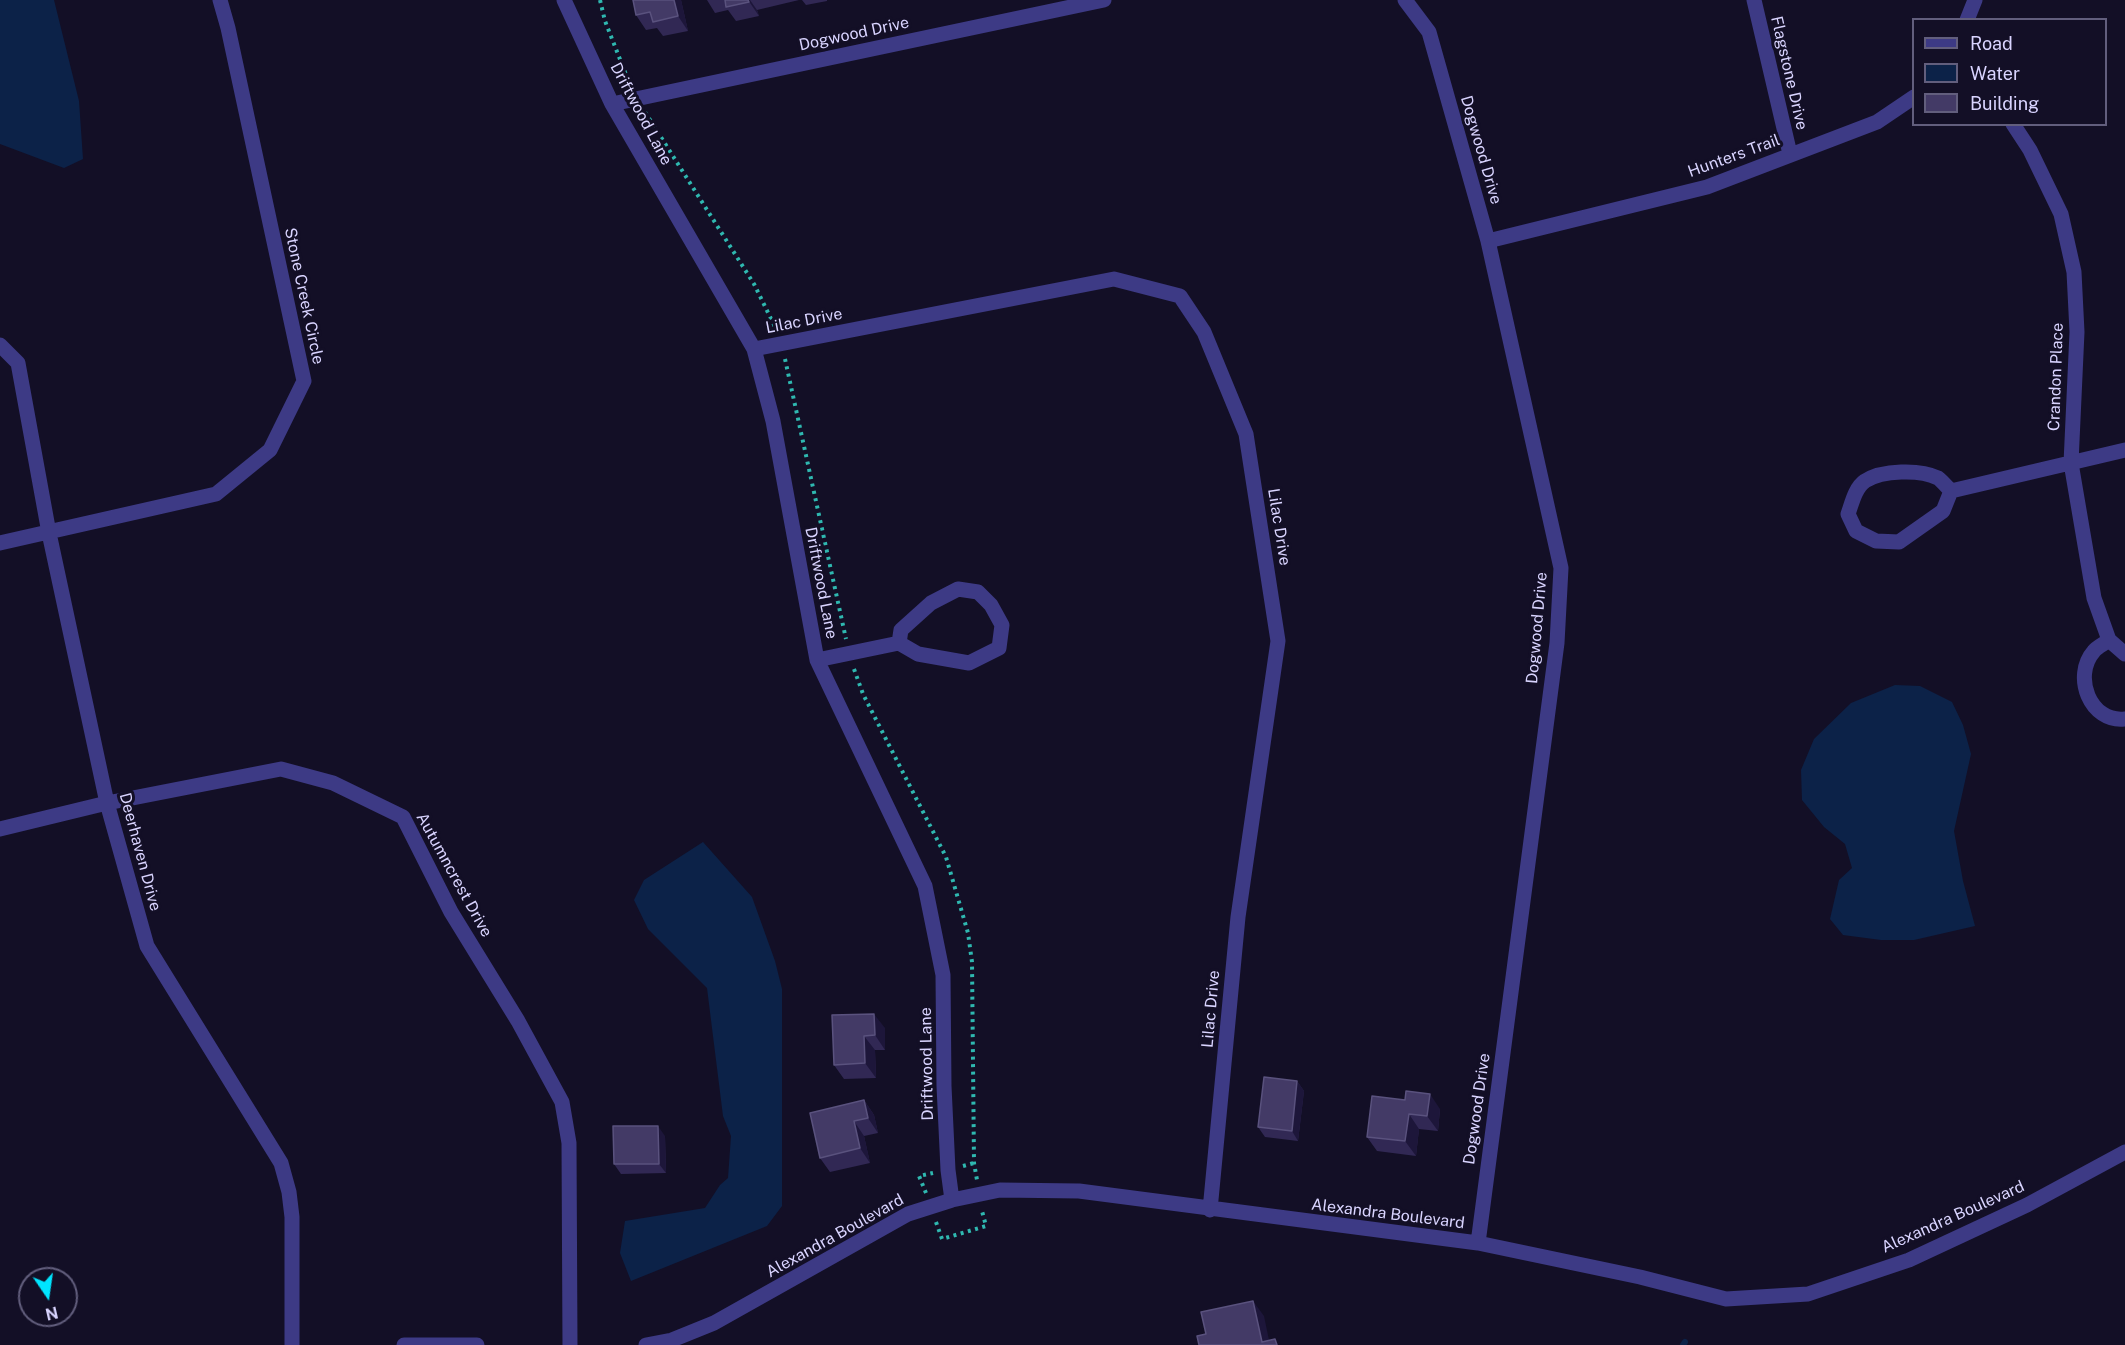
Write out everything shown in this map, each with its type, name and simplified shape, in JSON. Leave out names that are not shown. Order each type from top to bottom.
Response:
[{"type":"street","name":"Stone Creek Circle","points":[[0,543],[216,494],[270,450],[304,381],[220,0]]},
{"type":"street","name":"Driftwood Lane","points":[[564,0],[612,104],[754,349],[773,421],[817,660],[925,886],[943,975],[944,1086],[948,1170],[952,1200]]},
{"type":"street","name":"Dogwood Drive","points":[[612,104],[1104,0]]},
{"type":"street","name":"Dogwood Drive","points":[[1405,0],[1429,32],[1488,241],[1561,568],[1557,643],[1478,1243]]},
{"type":"street","name":"Flagstone Drive","points":[[1754,0],[1790,154]]},
{"type":"street","points":[[1968,18],[1975,0]]},
{"type":"street","name":"Hunters Trail","points":[[1488,241],[1707,187],[1877,122],[1912,98]]},
{"type":"street","name":"Crandon Place","points":[[2014,126],[2030,150],[2061,214],[2074,272],[2077,332],[2071,463],[2094,598],[2109,640],[2125,654]]},
{"type":"street","name":"Lilac Drive","points":[[754,349],[1114,279],[1180,296],[1204,332],[1246,434],[1278,641],[1238,917],[1210,1210]]},
{"type":"street","name":"Deerhaven Drive","points":[[0,345],[18,363],[49,533],[107,803],[147,946],[281,1163],[289,1192],[292,1217],[292,1345]]},
{"type":"street","points":[[1951,491],[2125,450]]},
{"type":"street","points":[[1887,472],[1911,472],[1938,478],[1951,491],[1943,511],[1899,542],[1876,541],[1856,531],[1848,514],[1854,496],[1864,482],[1887,472]]},
{"type":"street","points":[[817,660],[899,643],[918,654],[969,663],[999,648],[1002,625],[991,605],[978,592],[958,589],[931,603],[901,630],[899,643]]},
{"type":"street","points":[[2109,640],[2094,651],[2085,666],[2084,684],[2090,701],[2103,714],[2120,720],[2125,719]]},
{"type":"street","name":"Autumncrest Drive","points":[[0,829],[107,803],[281,769],[333,783],[403,817],[451,912],[518,1021],[562,1102],[569,1143],[570,1345]]},
{"type":"street","name":"Alexandra Boulevard","points":[[646,1345],[672,1340],[714,1323],[908,1214],[952,1200],[1000,1190],[1079,1191],[1210,1210],[1478,1243],[1640,1277],[1726,1299],[1808,1294],[1909,1260],[2027,1205],[2125,1152]]},
{"type":"street","points":[[404,1345],[477,1345]]},
{"type":"path","points":[[600,0],[608,32],[636,99],[754,284],[779,335],[850,653],[863,694],[946,857],[968,933],[972,962],[974,1163]]},
{"type":"water","points":[[0,0],[54,0],[79,101],[83,159],[64,168],[0,144]]},
{"type":"water","points":[[1895,685],[1920,686],[1952,702],[1963,725],[1971,754],[1954,831],[1963,881],[1975,926],[1914,940],[1881,940],[1843,935],[1830,919],[1839,880],[1852,868],[1845,844],[1824,827],[1802,800],[1801,770],[1814,739],[1851,703]]},
{"type":"water","points":[[703,842],[752,897],[775,961],[782,989],[782,1206],[767,1226],[631,1281],[620,1253],[625,1221],[705,1208],[720,1185],[728,1178],[731,1136],[723,1116],[707,988],[648,929],[634,900],[644,880]]},
{"type":"building","points":[[633,0],[674,0],[678,16],[653,22],[650,12],[636,15]]},
{"type":"building","points":[[725,0],[748,0],[749,2],[726,7]]},
{"type":"building","points":[[874,1014],[875,1035],[864,1036],[865,1063],[834,1065],[832,1015]]},
{"type":"building","points":[[1264,1077],[1297,1081],[1292,1131],[1258,1127]]},
{"type":"building","points":[[1406,1091],[1430,1094],[1427,1116],[1409,1114],[1405,1141],[1367,1137],[1372,1096],[1405,1100]]},
{"type":"building","points":[[864,1100],[868,1118],[854,1121],[860,1148],[820,1158],[810,1113]]},
{"type":"building","points":[[613,1126],[658,1126],[659,1164],[614,1164]]},
{"type":"building","points":[[1253,1301],[1262,1342],[1275,1339],[1277,1345],[1199,1345],[1197,1336],[1206,1334],[1201,1312]]}]
